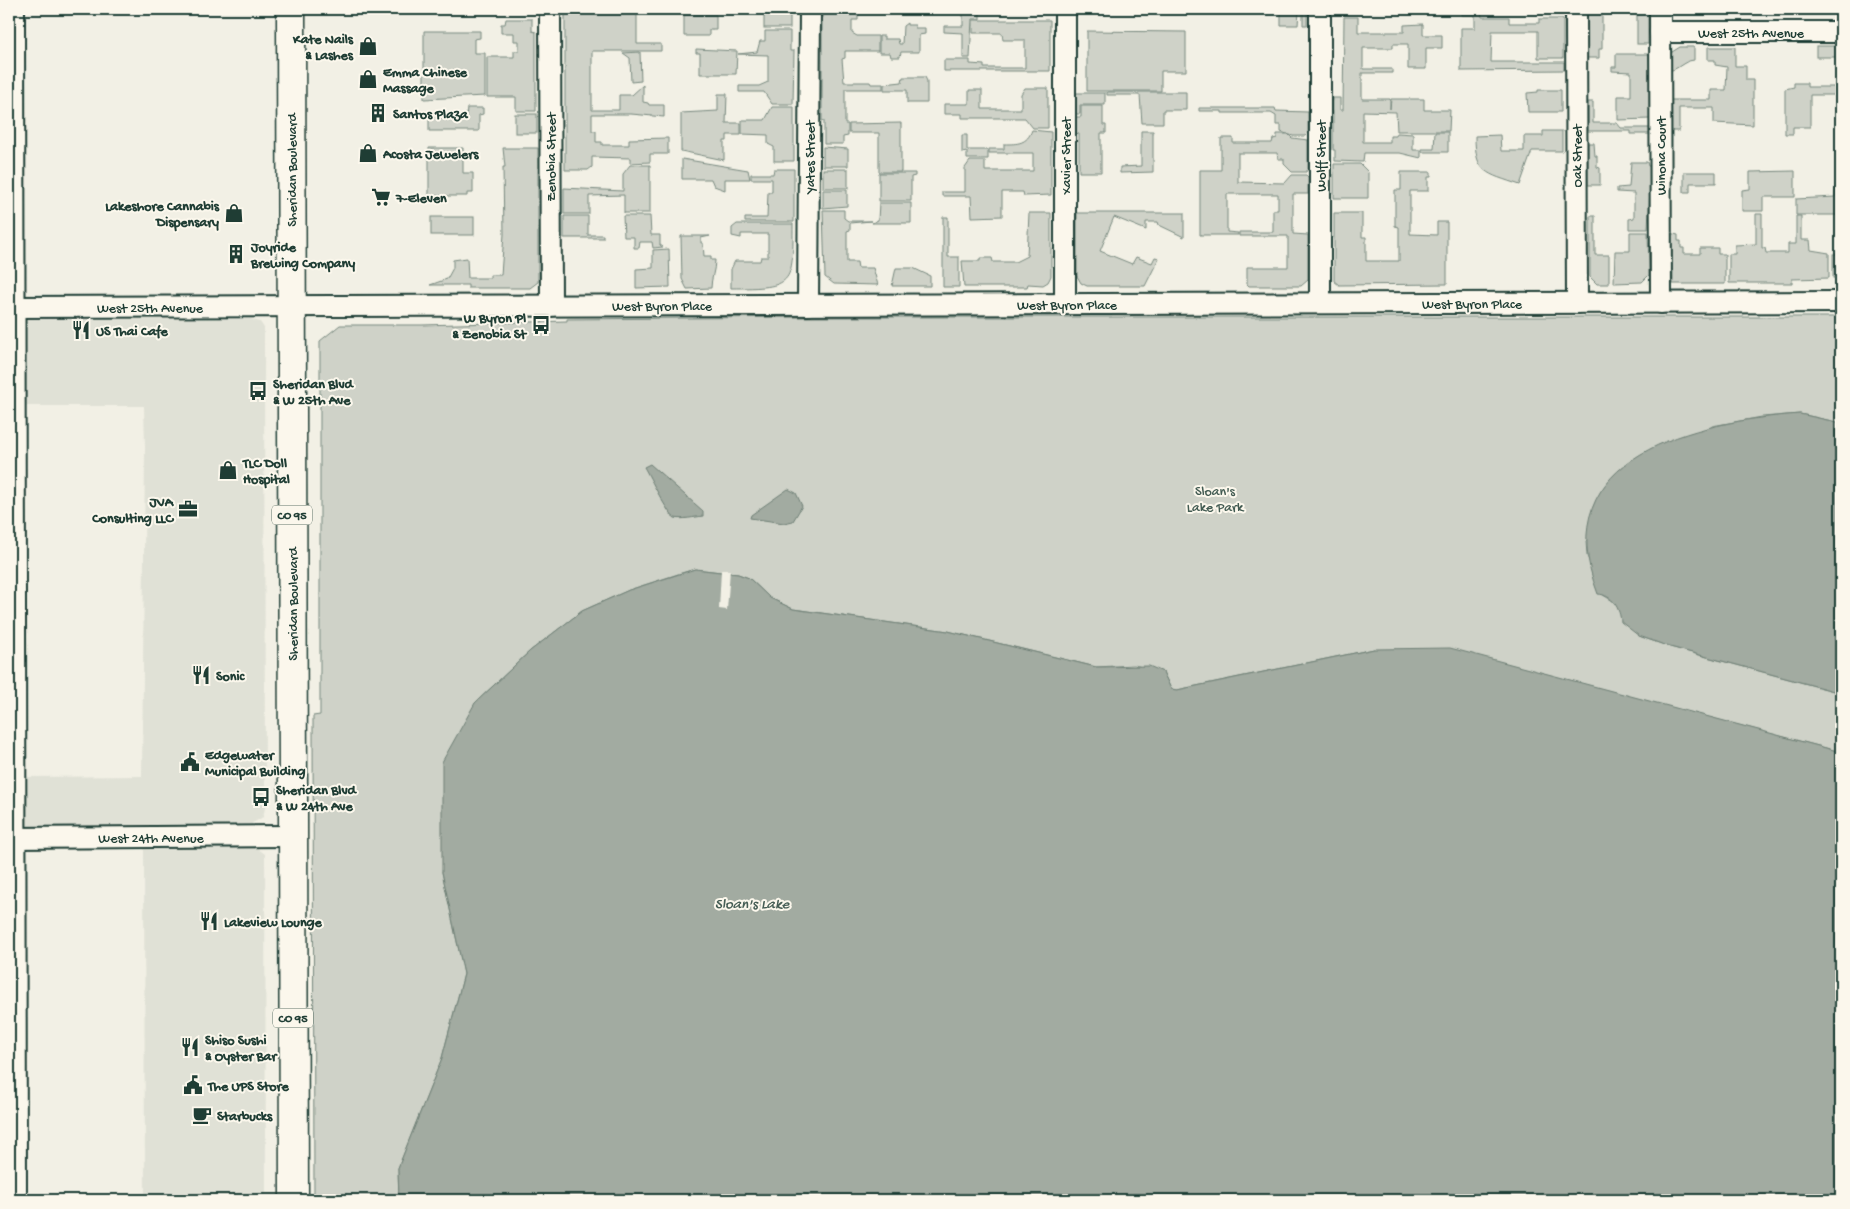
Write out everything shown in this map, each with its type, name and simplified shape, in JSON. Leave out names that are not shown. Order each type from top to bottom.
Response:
[{"type":"main road","name":"Sheridan Boulevard","points":[[291,9],[294,1200]]},
{"type":"street","points":[[14,9],[12,838],[16,1200]]},
{"type":"street","name":"Zenobia Street","points":[[550,9],[551,306]]},
{"type":"street","name":"Yates Street","points":[[808,305],[810,9]]},
{"type":"street","name":"Xavier Street","points":[[1065,9],[1065,304]]},
{"type":"street","name":"Wolff Street","points":[[1320,9],[1320,304]]},
{"type":"street","name":"Oak Street","points":[[1576,9],[1577,303]]},
{"type":"street","name":"Winona Court","points":[[1660,9],[1661,303]]},
{"type":"street","name":"West 25th Avenue","points":[[1660,32],[1841,32]]},
{"type":"street","name":"West Byron Place","points":[[292,306],[1841,302]]},
{"type":"street","name":"West 25th Avenue","points":[[12,307],[292,306]]},
{"type":"street","name":"West 24th Avenue","points":[[12,838],[293,836]]},
{"type":"shaded area","points":[[27,319],[250,319],[260,322],[264,328],[265,808],[263,817],[251,824],[27,828],[25,824],[25,777],[142,776],[145,448],[144,406],[23,406],[23,328]]},
{"type":"shaded area","points":[[254,846],[265,854],[266,1200],[145,1200],[144,847]]},
{"type":"green space","points":[[565,9],[654,9],[654,11],[637,13],[637,44],[661,44],[661,51],[592,51],[592,110],[619,110],[619,95],[632,95],[643,85],[643,102],[649,105],[664,105],[664,117],[631,114],[592,114],[592,131],[596,131],[596,142],[602,142],[602,145],[629,145],[629,139],[668,138],[668,154],[650,154],[650,162],[630,163],[630,158],[592,157],[592,167],[588,170],[565,170]]},
{"type":"green space","points":[[822,9],[858,9],[858,20],[852,20],[852,33],[857,36],[878,36],[878,51],[845,51],[845,58],[842,59],[844,82],[883,84],[883,89],[845,89],[845,124],[848,124],[848,136],[843,137],[843,144],[824,144],[824,121],[822,121]]},
{"type":"green space","points":[[963,9],[980,9],[980,19],[972,19],[970,58],[963,58],[963,33],[944,32],[944,26],[963,26]]},
{"type":"green space","points":[[1281,9],[1307,9],[1307,25],[1303,25],[1303,11],[1299,10],[1298,25],[1281,25]]},
{"type":"green space","points":[[1462,9],[1481,9],[1482,17],[1509,17],[1509,23],[1539,23],[1539,19],[1563,19],[1563,58],[1538,58],[1538,31],[1492,31],[1491,62],[1564,62],[1564,70],[1461,71],[1461,28],[1475,28],[1475,15],[1462,15]]},
{"type":"green space","points":[[1585,9],[1602,9],[1602,49],[1599,49],[1599,58],[1585,58]]},
{"type":"green space","points":[[1637,9],[1648,9],[1648,44],[1637,44]]},
{"type":"green space","points":[[764,12],[790,12],[790,28],[764,28]]},
{"type":"green space","points":[[684,15],[716,15],[716,30],[709,30],[709,36],[684,36]]},
{"type":"green space","points":[[1344,17],[1358,17],[1358,32],[1404,32],[1404,25],[1423,24],[1423,35],[1442,35],[1442,48],[1426,48],[1426,69],[1408,69],[1408,44],[1393,44],[1393,48],[1363,48],[1363,69],[1392,69],[1392,73],[1362,73],[1362,99],[1390,99],[1390,109],[1391,99],[1424,99],[1424,110],[1450,110],[1449,131],[1397,131],[1396,112],[1363,111],[1363,142],[1390,142],[1390,136],[1396,136],[1397,133],[1413,134],[1413,150],[1421,150],[1421,158],[1400,153],[1364,153],[1363,162],[1335,161],[1335,150],[1333,150],[1333,98],[1340,98],[1340,110],[1343,110]]},
{"type":"green space","points":[[506,19],[532,19],[532,31],[536,32],[536,111],[516,111],[516,97],[487,97],[487,57],[514,57],[514,51],[519,51],[519,41],[514,41],[514,33],[501,33],[501,24],[505,24]]},
{"type":"green space","points":[[973,20],[1050,20],[1050,71],[944,71],[944,60],[970,60],[970,64],[984,65],[984,68],[1025,68],[1025,40],[1003,40],[1002,33],[973,33]]},
{"type":"green space","points":[[907,23],[907,25],[915,25],[915,28],[925,28],[925,34],[919,35],[919,52],[901,52],[900,57],[891,57],[890,53],[879,53],[879,36],[884,36],[884,39],[898,39],[899,44],[902,44],[903,26]]},
{"type":"green space","points":[[424,31],[480,31],[480,38],[474,39],[474,53],[485,53],[485,96],[424,99]]},
{"type":"green space","points":[[765,31],[790,31],[790,51],[794,51],[793,104],[772,104],[764,92],[739,92],[739,86],[759,86],[768,82],[768,55],[738,54],[757,52],[760,41],[765,41]]},
{"type":"green space","points":[[1087,31],[1186,32],[1186,71],[1161,71],[1161,91],[1087,91]]},
{"type":"green space","points":[[1816,46],[1841,46],[1841,57],[1816,57]]},
{"type":"green space","points":[[1680,47],[1694,47],[1694,60],[1666,71],[1666,57],[1670,56],[1672,52]]},
{"type":"green space","points":[[1708,47],[1735,47],[1735,66],[1746,66],[1746,80],[1753,80],[1753,125],[1714,123],[1714,108],[1679,108],[1679,131],[1669,131],[1669,100],[1711,100],[1711,90],[1726,90],[1727,67],[1715,65],[1715,60],[1708,60]]},
{"type":"green space","points":[[696,49],[737,51],[736,74],[700,74],[700,53],[696,53]]},
{"type":"green space","points":[[640,52],[641,81],[631,82],[630,58],[623,53]]},
{"type":"green space","points":[[1616,54],[1649,54],[1650,119],[1618,120],[1618,96],[1631,96],[1631,72],[1612,71],[1612,67],[1616,67]]},
{"type":"green space","points":[[903,77],[925,77],[927,81],[927,103],[907,103],[907,90],[884,90],[884,84],[902,82]]},
{"type":"green space","points":[[1794,83],[1807,83],[1807,87],[1841,87],[1841,95],[1810,95],[1810,127],[1793,127],[1793,134],[1785,134],[1785,89],[1794,87]]},
{"type":"green space","points":[[1025,88],[1048,88],[1048,128],[1033,128],[1025,118],[962,118],[962,114],[944,114],[944,104],[969,104],[969,90],[982,90],[982,109],[1021,109],[1021,94]]},
{"type":"green space","points":[[1538,90],[1561,90],[1561,112],[1528,112],[1527,93],[1538,92]]},
{"type":"green space","points":[[1107,92],[1186,92],[1186,110],[1163,110],[1163,123],[1142,123],[1140,95],[1107,95]]},
{"type":"green space","points":[[1076,93],[1105,93],[1105,105],[1080,105],[1080,114],[1076,114]]},
{"type":"green space","points":[[718,94],[727,94],[726,123],[741,123],[741,135],[727,135],[727,141],[724,141],[724,160],[681,151],[681,113],[718,111]]},
{"type":"green space","points":[[1588,102],[1593,102],[1593,123],[1617,123],[1621,128],[1650,128],[1650,134],[1631,134],[1631,131],[1588,131]]},
{"type":"green space","points":[[1081,106],[1103,106],[1103,125],[1106,125],[1106,133],[1101,133],[1101,172],[1079,172],[1079,134],[1076,133],[1076,117],[1081,117]]},
{"type":"green space","points":[[772,107],[794,107],[794,161],[774,161],[774,147],[768,144],[768,135],[742,134],[742,120],[765,120]]},
{"type":"green space","points":[[467,108],[483,108],[483,114],[479,115],[479,131],[429,131],[429,117],[466,118]]},
{"type":"green space","points":[[1199,108],[1275,108],[1276,111],[1308,112],[1308,133],[1305,136],[1293,136],[1281,132],[1281,125],[1276,125],[1276,116],[1271,113],[1222,113],[1222,111],[1199,111]]},
{"type":"green space","points":[[515,114],[537,114],[537,133],[515,133]]},
{"type":"green space","points":[[901,123],[901,172],[879,172],[879,133],[849,133],[849,124]]},
{"type":"green space","points":[[1032,130],[1051,132],[1051,195],[1024,196],[1023,192],[1002,192],[1002,216],[972,217],[971,196],[942,196],[942,192],[965,192],[965,168],[970,161],[985,161],[985,171],[1033,171],[1033,153],[989,153],[989,149],[1004,149],[1004,144],[1025,141]]},
{"type":"green space","points":[[1141,131],[1153,131],[1153,172],[1120,173],[1120,167],[1141,166]]},
{"type":"green space","points":[[1543,131],[1562,131],[1562,151],[1532,151],[1520,185],[1491,174],[1480,165],[1477,158],[1475,136],[1500,135],[1501,151],[1524,151],[1524,136],[1543,136]]},
{"type":"green space","points":[[1435,132],[1448,132],[1448,152],[1422,152],[1422,149],[1434,149]]},
{"type":"green space","points":[[1277,134],[1288,134],[1292,138],[1308,140],[1308,169],[1306,172],[1292,172],[1284,164],[1284,159],[1278,159],[1277,153],[1238,153],[1238,182],[1285,183],[1292,175],[1306,175],[1308,177],[1308,194],[1293,194],[1293,234],[1308,235],[1308,280],[1301,286],[1249,286],[1247,284],[1247,267],[1288,267],[1288,236],[1239,236],[1239,232],[1273,232],[1273,210],[1278,210],[1278,194],[1227,194],[1227,232],[1238,233],[1238,235],[1200,235],[1200,170],[1221,170],[1221,138],[1233,138],[1233,143],[1272,143],[1273,139],[1277,138]]},
{"type":"green space","points":[[962,135],[967,135],[967,150],[988,150],[988,159],[967,159],[967,152],[962,153]]},
{"type":"green space","points":[[1588,143],[1594,143],[1597,167],[1600,168],[1600,185],[1588,185]]},
{"type":"green space","points":[[823,147],[848,149],[848,166],[823,166]]},
{"type":"green space","points":[[429,148],[463,148],[463,173],[473,173],[473,193],[467,193],[467,196],[429,196]]},
{"type":"green space","points":[[503,148],[538,148],[538,282],[530,288],[468,288],[468,285],[430,285],[447,279],[453,268],[453,260],[467,258],[468,278],[490,278],[490,275],[501,275],[504,234],[503,167],[505,167]]},
{"type":"green space","points":[[682,159],[748,170],[750,179],[725,179],[725,190],[714,186],[711,179],[682,179]]},
{"type":"green space","points":[[1631,162],[1647,162],[1648,166],[1651,166],[1648,229],[1629,229],[1629,219],[1634,218],[1634,193],[1617,192],[1617,188],[1629,187]]},
{"type":"green space","points":[[1334,164],[1360,164],[1368,172],[1368,198],[1334,198]]},
{"type":"green space","points":[[630,165],[650,165],[650,213],[624,213],[624,195],[589,196],[589,214],[564,214],[564,188],[623,191],[623,174]]},
{"type":"green space","points":[[774,169],[794,169],[794,222],[745,222],[745,218],[767,218],[768,192],[772,192],[772,179],[751,179],[751,174],[773,174]]},
{"type":"green space","points":[[823,169],[848,169],[848,188],[823,188]]},
{"type":"green space","points":[[1795,171],[1795,197],[1763,197],[1763,211],[1742,211],[1742,190],[1750,189],[1750,172]]},
{"type":"green space","points":[[1401,172],[1431,172],[1431,177],[1428,177],[1428,191],[1410,191],[1410,234],[1437,235],[1437,222],[1447,222],[1447,284],[1339,285],[1334,281],[1334,213],[1362,213],[1362,237],[1366,237],[1366,261],[1399,261],[1399,227],[1395,226],[1395,190],[1401,190]]},
{"type":"green space","points":[[1684,172],[1716,172],[1716,183],[1690,183],[1690,192],[1684,192]]},
{"type":"green space","points":[[879,173],[915,173],[915,176],[911,177],[911,201],[879,201]]},
{"type":"green space","points":[[1836,184],[1841,184],[1841,215],[1796,215],[1796,199],[1835,197]]},
{"type":"green space","points":[[823,190],[847,190],[847,206],[823,208]]},
{"type":"green space","points":[[879,203],[911,203],[911,223],[872,223],[878,220]]},
{"type":"green space","points":[[823,210],[844,210],[844,218],[848,221],[871,221],[850,223],[850,230],[847,231],[847,262],[857,262],[858,268],[873,268],[878,285],[834,284],[825,277]]},
{"type":"green space","points":[[1029,213],[1051,213],[1051,276],[1048,282],[1043,285],[1028,284],[1027,287],[964,287],[962,261],[980,261],[980,258],[992,258],[993,262],[1015,262],[1027,256]]},
{"type":"green space","points":[[1077,213],[1184,213],[1184,237],[1159,225],[1158,222],[1146,222],[1146,230],[1114,217],[1100,251],[1132,264],[1136,257],[1152,263],[1155,257],[1159,258],[1145,286],[1087,286],[1081,283],[1077,276]]},
{"type":"green space","points":[[1756,214],[1762,214],[1762,248],[1765,248],[1766,253],[1788,253],[1788,244],[1796,244],[1796,216],[1801,216],[1801,240],[1810,240],[1811,250],[1829,253],[1829,278],[1792,279],[1792,283],[1729,283],[1729,254],[1735,254],[1735,245],[1756,244]]},
{"type":"green space","points":[[564,216],[588,216],[588,235],[603,235],[603,238],[564,238]]},
{"type":"green space","points":[[623,216],[650,216],[651,235],[660,235],[660,245],[663,247],[653,248],[652,242],[640,242],[639,248],[634,248],[634,237],[624,237]]},
{"type":"green space","points":[[1590,216],[1595,216],[1595,255],[1609,255],[1609,284],[1597,284],[1590,277]]},
{"type":"green space","points":[[431,217],[474,217],[474,235],[431,235]]},
{"type":"green space","points":[[943,217],[948,217],[948,257],[959,257],[959,287],[943,287]]},
{"type":"green space","points":[[737,224],[793,224],[792,260],[786,279],[778,284],[767,287],[731,288],[731,269],[735,261],[760,261],[761,257],[768,257],[768,234],[741,234],[741,238],[732,236],[732,228]]},
{"type":"green space","points":[[1630,232],[1648,232],[1649,275],[1642,282],[1614,283],[1615,251],[1630,251]]},
{"type":"green space","points":[[1669,233],[1678,235],[1678,241],[1681,241],[1681,248],[1684,248],[1684,254],[1700,254],[1700,248],[1718,248],[1718,254],[1725,254],[1725,284],[1673,284],[1673,271],[1669,271]]},
{"type":"green space","points":[[681,236],[710,236],[701,238],[701,243],[703,243],[704,256],[711,256],[711,260],[715,260],[711,288],[687,289],[682,279]]},
{"type":"green space","points":[[669,249],[670,287],[636,288],[636,269],[653,268],[653,250]]},
{"type":"green space","points":[[1833,254],[1841,254],[1841,278],[1833,278]]},
{"type":"green space","points":[[896,268],[913,268],[930,276],[930,286],[892,286]]},
{"type":"green space","name":"Sloan's Lake Park","points":[[816,317],[1841,317],[1841,423],[1800,414],[1762,417],[1712,426],[1586,541],[1587,556],[1603,595],[1613,601],[1639,636],[1670,647],[1841,693],[1841,752],[1692,713],[1374,649],[1177,690],[1171,689],[1163,672],[1134,665],[1096,667],[948,631],[793,609],[770,598],[749,578],[738,574],[695,569],[629,590],[582,611],[530,651],[475,703],[442,872],[464,974],[442,1058],[398,1168],[399,1200],[314,1200],[313,716],[320,715],[320,341],[340,325],[422,325],[567,321],[567,319]]},
{"type":"water","points":[[1800,414],[1841,423],[1841,693],[1670,647],[1639,636],[1621,622],[1619,612],[1612,600],[1598,594],[1587,547],[1592,508],[1611,478],[1640,454],[1677,437],[1717,426],[1760,418]]},
{"type":"water","points":[[650,464],[703,511],[703,516],[675,518],[664,503],[644,467]]},
{"type":"water","points":[[788,489],[796,493],[802,506],[793,521],[784,523],[750,518],[751,515]]},
{"type":"water","name":"Sloan's Lake","points":[[695,569],[738,574],[749,578],[770,598],[793,609],[948,631],[1096,667],[1149,666],[1163,672],[1171,689],[1177,690],[1374,649],[1450,648],[1841,752],[1841,1200],[399,1200],[398,1168],[442,1058],[464,974],[442,872],[442,762],[475,703],[530,651],[582,611],[629,590]]},
{"type":"pier","points":[[721,570],[730,570],[727,610],[719,609]]},
{"type":"place","name":"Kate Nails & Lashes","points":[[368,46]]},
{"type":"place","name":"Emma Chinese Massage","points":[[368,79]]},
{"type":"place","name":"Santos Plaza","points":[[378,113]]},
{"type":"place","name":"Acosta Jewelers","points":[[368,153]]},
{"type":"place","name":"7-Eleven","points":[[381,197]]},
{"type":"place","name":"Lakeshore Cannabis Dispensary","points":[[234,213]]},
{"type":"place","name":"Joyride Brewing Company","points":[[236,254]]},
{"type":"place","name":"W Byron Pl & Zenobia St","points":[[541,325]]},
{"type":"place","name":"US Thai Cafe","points":[[81,330]]},
{"type":"place","name":"Sheridan Blvd & W 25th Ave","points":[[258,391]]},
{"type":"place","name":"TLC Doll Hospital","points":[[228,470]]},
{"type":"place","name":"JVA Consulting LLC","points":[[188,509]]},
{"type":"place","name":"Sonic","points":[[201,675]]},
{"type":"place","name":"Edgewater Municipal Building","points":[[190,762]]},
{"type":"place","name":"Sheridan Blvd & W 24th Ave","points":[[261,797]]},
{"type":"place","name":"Lakeview Lounge","points":[[209,921]]},
{"type":"place","name":"Shiso Sushi & Oyster Bar","points":[[190,1047]]},
{"type":"place","name":"The UPS Store","points":[[193,1085]]},
{"type":"place","name":"Starbucks","points":[[202,1115]]}]
